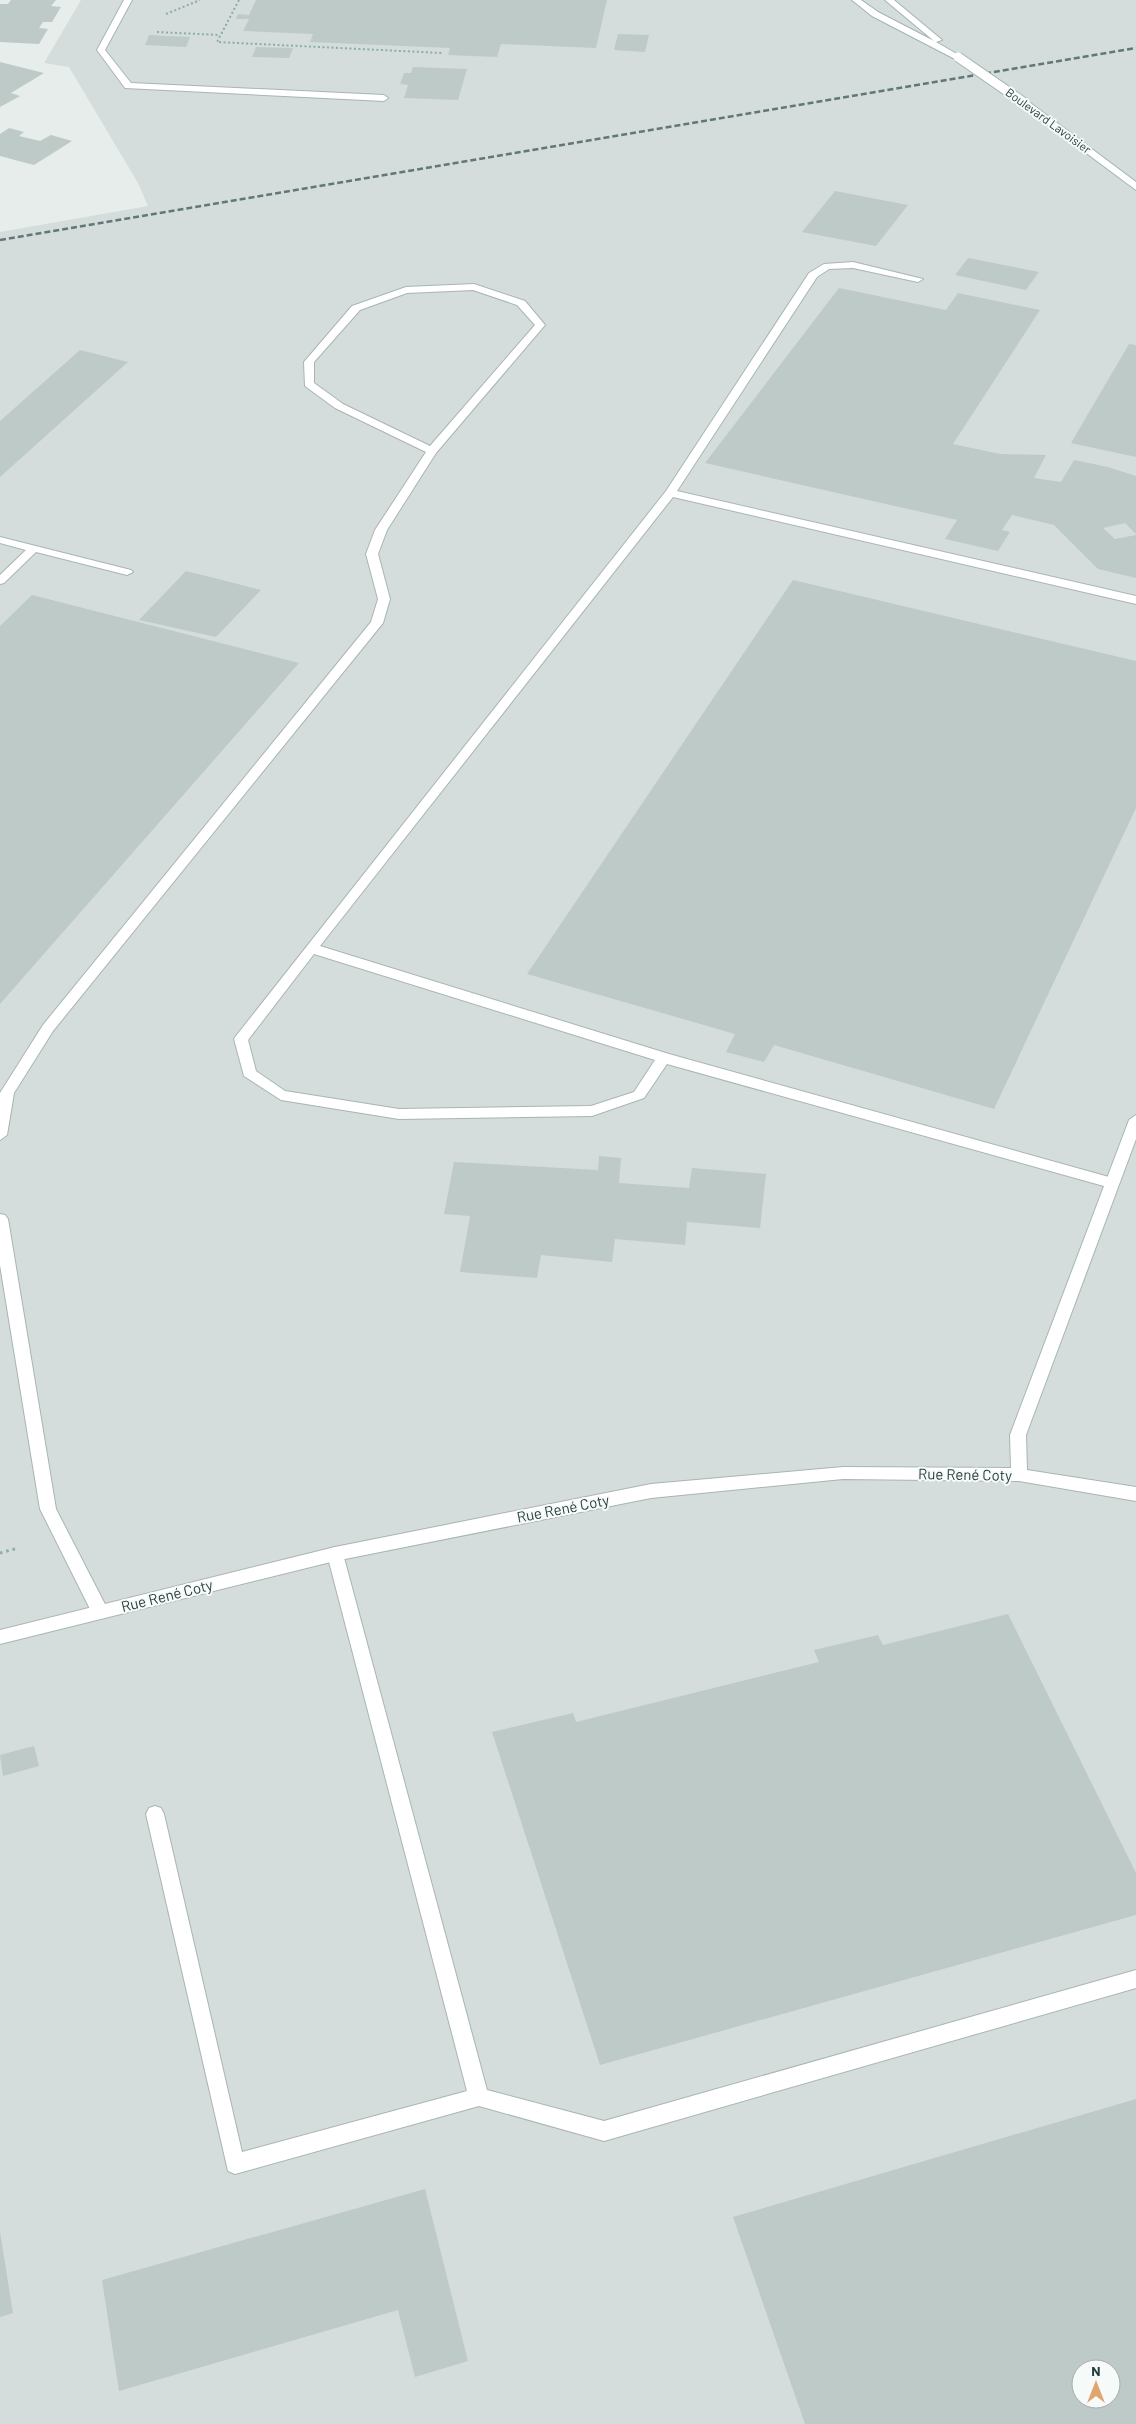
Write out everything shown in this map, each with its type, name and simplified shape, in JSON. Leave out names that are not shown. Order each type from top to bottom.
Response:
[{"type":"street","points":[[128,0],[100,50],[128,86],[384,98]]},
{"type":"street","name":"Boulevard Lavoisier","points":[[856,0],[875,14],[958,57]]},
{"type":"street","name":"Boulevard Lavoisier","points":[[889,0],[958,57],[1026,104],[1136,187]]},
{"type":"street","points":[[664,1058],[639,1095],[592,1111],[399,1114],[281,1095],[249,1073],[241,1039],[310,948],[670,493],[813,275],[828,266],[853,265],[918,279]]},
{"type":"street","points":[[0,1135],[7,1093],[48,1028],[377,623],[384,599],[372,554],[381,530],[432,451],[540,325],[521,303],[474,287],[406,290],[356,308],[309,362],[309,384],[339,406],[432,451]]},
{"type":"street","points":[[670,493],[1136,600]]},
{"type":"street","points":[[0,540],[127,572]]},
{"type":"street","points":[[0,581],[34,548]]},
{"type":"street","points":[[310,948],[664,1058],[1111,1183]]},
{"type":"street","points":[[1020,1475],[1018,1436],[1136,1120]]},
{"type":"street","points":[[0,1218],[48,1509],[100,1612]]},
{"type":"street","name":"Rue René Coty","points":[[0,1637],[335,1554],[651,1491],[843,1473],[1020,1475],[1136,1494]]},
{"type":"street","points":[[335,1554],[479,2097]]},
{"type":"street","points":[[155,1814],[235,2164],[479,2097],[604,2131],[1136,1979]]},
{"type":"path","points":[[239,0],[217,42],[442,52]]},
{"type":"path","points":[[112,30],[220,35]]},
{"type":"shaded area","points":[[81,0],[1136,0],[1136,2424],[0,2424],[0,232],[148,206],[138,183],[69,67],[44,63]]},
{"type":"building","points":[[11,0],[56,0],[51,6],[61,7],[52,22],[43,22],[39,28],[48,29],[39,44],[0,42],[0,4],[8,4]]},
{"type":"building","points":[[256,0],[607,0],[596,48],[501,44],[497,57],[448,55],[450,48],[310,42],[313,34],[243,31],[249,19],[236,19],[238,14],[249,15]]},
{"type":"building","points":[[618,34],[649,35],[645,52],[614,50]]},
{"type":"building","points":[[149,35],[190,37],[186,47],[145,45]]},
{"type":"building","points":[[256,47],[293,48],[289,58],[252,57]]},
{"type":"building","points":[[0,62],[44,73],[11,93],[20,96],[0,107]]},
{"type":"building","points":[[413,67],[467,69],[458,100],[404,98],[408,85],[400,84],[404,73],[411,73]]},
{"type":"building","points":[[9,128],[24,132],[19,136],[40,141],[51,135],[72,141],[34,165],[0,156],[0,134]]},
{"type":"building","points":[[835,191],[908,205],[876,246],[802,232]]},
{"type":"building","points":[[968,258],[1039,272],[1026,290],[955,275]]},
{"type":"building","points":[[839,288],[946,310],[958,293],[1040,310],[953,444],[1000,454],[1046,455],[1034,478],[1061,482],[1074,460],[1108,467],[1136,476],[1136,534],[1125,523],[1103,528],[1115,539],[1136,535],[1136,578],[1098,569],[1054,525],[1012,515],[1002,530],[1010,532],[998,551],[945,539],[957,520],[705,463]]},
{"type":"building","points":[[1129,344],[1136,345],[1136,457],[1071,443]]},
{"type":"building","points":[[80,350],[128,362],[0,477],[0,421]]},
{"type":"building","points":[[186,571],[261,590],[216,637],[139,620]]},
{"type":"building","points":[[793,580],[1136,661],[1136,808],[994,1109],[774,1045],[764,1062],[726,1052],[735,1034],[527,974]]},
{"type":"building","points":[[32,595],[299,663],[0,1004],[0,626]]},
{"type":"building","points":[[599,1156],[621,1158],[619,1183],[689,1188],[692,1168],[766,1174],[760,1228],[687,1222],[685,1245],[615,1239],[612,1262],[541,1255],[537,1278],[460,1272],[470,1216],[444,1214],[454,1162],[598,1170]]},
{"type":"building","points":[[1008,1614],[1136,1873],[1136,1915],[600,2065],[492,1732],[573,1713],[576,1722],[819,1662],[814,1650],[878,1635],[883,1645]]},
{"type":"building","points":[[34,1746],[39,1766],[3,1776],[0,1755]]},
{"type":"building","points":[[1136,2099],[1136,2424],[805,2424],[733,2217]]},
{"type":"building","points":[[425,2189],[468,2361],[415,2377],[398,2310],[119,2391],[102,2280]]},
{"type":"building","points":[[0,2232],[13,2313],[0,2317]]},
{"type":"railway","points":[[0,240],[1136,48]]}]
